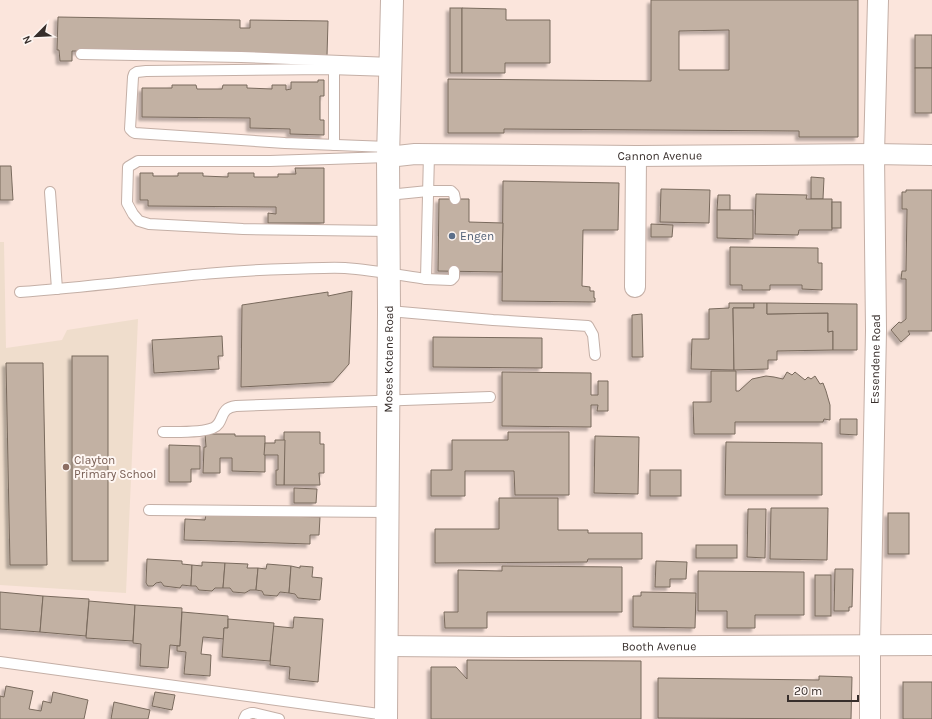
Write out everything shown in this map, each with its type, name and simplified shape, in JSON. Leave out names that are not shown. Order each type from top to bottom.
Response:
[{"type":"street","name":"Moses Kotane Road","points":[[386,717],[389,401],[388,152],[392,0]]},
{"type":"street","name":"Essendene Road","points":[[870,719],[876,330],[874,154],[878,0]]},
{"type":"street","name":"Cannon Avenue","points":[[388,152],[415,154],[636,156],[932,155]]},
{"type":"street","points":[[635,287],[636,156]]},
{"type":"street","name":"Booth Avenue","points":[[387,646],[932,645]]},
{"type":"lane","points":[[81,54],[241,57],[391,67]]},
{"type":"lane","points":[[388,152],[334,145],[135,133],[130,129],[132,77],[137,72],[391,67]]},
{"type":"lane","points":[[334,69],[334,145]]},
{"type":"lane","points":[[388,152],[270,161],[138,161],[128,167],[127,204],[139,221],[149,224],[244,229],[389,232]]},
{"type":"lane","points":[[426,279],[428,154]]},
{"type":"lane","points":[[388,195],[428,191],[451,191],[454,194],[455,199]]},
{"type":"lane","points":[[50,192],[57,289]]},
{"type":"lane","points":[[20,292],[197,274],[271,270],[344,268],[426,279],[451,280],[454,277],[454,271]]},
{"type":"lane","points":[[389,310],[493,320],[588,326],[593,335],[595,355]]},
{"type":"lane","points":[[163,432],[213,428],[219,423],[224,412],[231,406],[490,398]]},
{"type":"lane","points":[[149,510],[388,512]]},
{"type":"lane","points":[[0,662],[386,717]]},
{"type":"lane","points":[[244,719],[246,715],[251,713],[279,719]]},
{"type":"shaded area","name":"Clayton Primary School","points":[[0,242],[4,242],[6,348],[62,340],[67,330],[138,319],[126,593],[0,585]]},
{"type":"building","points":[[651,0],[858,0],[858,137],[799,137],[799,131],[504,129],[504,133],[448,133],[448,79],[651,81]],"holes":[[[729,30],[729,70],[679,70],[679,31]]]},
{"type":"building","points":[[450,8],[462,8],[462,73],[450,73]]},
{"type":"building","points":[[462,8],[506,9],[506,20],[550,20],[550,63],[505,63],[505,73],[462,73]]},
{"type":"building","points":[[58,17],[240,20],[240,28],[250,28],[250,20],[328,21],[327,56],[72,51],[72,61],[60,61],[59,50],[57,50]]},
{"type":"building","points":[[915,35],[932,35],[932,68],[915,68]]},
{"type":"building","points":[[915,68],[932,68],[932,113],[915,113]]},
{"type":"building","points":[[318,80],[324,80],[324,96],[320,96],[320,120],[324,120],[324,135],[290,134],[290,129],[250,128],[250,118],[142,117],[142,88],[172,88],[172,85],[196,85],[197,89],[222,89],[223,85],[247,85],[247,88],[272,89],[272,85],[286,85],[286,90],[291,89],[291,82],[318,82]]},
{"type":"building","points":[[0,166],[11,166],[13,200],[0,200]]},
{"type":"building","points":[[295,168],[324,168],[324,223],[268,223],[268,213],[276,214],[276,207],[148,206],[148,200],[140,200],[140,173],[153,173],[153,176],[178,176],[178,173],[203,173],[203,176],[228,177],[228,173],[254,173],[254,177],[278,177],[278,174],[296,174]]},
{"type":"building","points":[[811,177],[824,178],[823,199],[811,199]]},
{"type":"building","points":[[503,181],[619,183],[618,230],[583,230],[582,286],[590,287],[590,291],[594,291],[595,302],[502,301]]},
{"type":"building","points":[[661,189],[710,190],[709,223],[660,222]]},
{"type":"building","points":[[906,190],[932,190],[932,331],[908,331],[910,334],[901,342],[891,330],[899,322],[901,323],[906,319],[906,279],[901,279],[902,271],[906,271],[907,209],[902,209],[902,192],[906,192]]},
{"type":"building","points":[[756,194],[807,195],[806,199],[832,199],[832,230],[799,230],[798,235],[755,234]]},
{"type":"building","points":[[718,195],[730,195],[730,210],[717,210]]},
{"type":"building","points":[[439,199],[469,199],[469,222],[503,223],[502,272],[438,271]]},
{"type":"building","points":[[832,202],[841,202],[841,228],[832,228]]},
{"type":"building","points":[[717,210],[753,210],[753,239],[717,238]]},
{"type":"building","points":[[651,224],[673,225],[672,237],[651,237]]},
{"type":"building","points":[[730,247],[818,248],[818,263],[822,263],[822,290],[802,289],[802,285],[770,285],[770,290],[742,290],[742,285],[730,285]]},
{"type":"building","points":[[352,291],[349,364],[333,382],[241,387],[242,305],[328,292],[328,296]]},
{"type":"building","points":[[729,303],[754,303],[754,308],[733,308],[734,370],[691,369],[692,339],[709,339],[709,309],[729,308]]},
{"type":"building","points":[[754,303],[767,303],[767,314],[828,313],[828,332],[833,331],[833,350],[777,351],[777,360],[768,360],[768,369],[734,370],[733,308],[754,308]]},
{"type":"building","points":[[767,303],[857,304],[857,350],[833,350],[833,331],[828,332],[828,313],[767,314]]},
{"type":"building","points":[[642,314],[643,357],[632,357],[632,315]]},
{"type":"building","points":[[222,336],[223,356],[218,356],[219,369],[154,373],[152,340]]},
{"type":"building","points":[[433,337],[542,338],[542,368],[433,367]]},
{"type":"building","points":[[72,356],[108,356],[108,561],[72,561]]},
{"type":"building","points":[[6,363],[43,363],[47,565],[10,565]]},
{"type":"building","points":[[711,371],[736,371],[736,391],[739,391],[752,379],[766,376],[783,379],[787,372],[792,375],[795,372],[805,380],[808,377],[811,379],[815,376],[820,384],[823,383],[826,391],[830,405],[830,420],[824,419],[823,422],[735,422],[735,434],[694,434],[693,402],[711,402]]},
{"type":"building","points":[[502,372],[591,373],[591,395],[598,395],[598,381],[608,381],[608,411],[597,411],[598,405],[591,405],[591,427],[502,426]]},
{"type":"building","points":[[840,419],[857,419],[857,435],[840,434]]},
{"type":"building","points":[[284,432],[320,432],[320,444],[324,444],[324,473],[319,473],[320,485],[284,485]]},
{"type":"building","points":[[508,432],[569,432],[569,495],[515,495],[514,471],[465,471],[465,496],[431,496],[431,470],[452,470],[452,440],[508,440]]},
{"type":"building","points":[[205,434],[265,436],[265,472],[232,471],[232,458],[220,458],[220,473],[203,473],[204,447],[206,447]]},
{"type":"building","points":[[595,436],[639,437],[638,494],[594,493]]},
{"type":"building","points":[[275,440],[285,440],[284,485],[276,485],[278,455],[264,455],[265,443],[275,443]]},
{"type":"building","points":[[726,442],[822,443],[822,495],[725,495]]},
{"type":"building","points":[[169,445],[200,446],[200,469],[191,469],[191,482],[169,482]]},
{"type":"building","points":[[650,470],[681,470],[681,496],[650,496]]},
{"type":"building","points":[[294,488],[317,489],[316,503],[294,503]]},
{"type":"building","points":[[499,498],[558,498],[558,530],[588,530],[588,533],[642,533],[642,559],[588,559],[587,562],[435,563],[435,529],[499,529]]},
{"type":"building","points":[[771,508],[828,508],[827,560],[770,559]]},
{"type":"building","points":[[748,509],[766,509],[765,558],[747,557]]},
{"type":"building","points":[[888,513],[909,513],[909,554],[888,554]]},
{"type":"building","points":[[206,514],[320,517],[319,535],[310,535],[310,544],[184,540],[185,519],[205,520]]},
{"type":"building","points":[[696,545],[737,545],[737,558],[696,558]]},
{"type":"building","points":[[147,559],[182,561],[182,564],[192,565],[191,586],[182,585],[180,588],[164,586],[161,582],[156,583],[153,586],[148,586],[146,583]]},
{"type":"building","points":[[656,561],[687,562],[686,579],[670,579],[670,587],[655,587]]},
{"type":"building","points":[[202,562],[225,563],[223,588],[215,588],[212,591],[199,590],[196,586],[191,586],[192,565],[202,566]]},
{"type":"building","points":[[225,563],[248,564],[247,568],[258,568],[256,590],[250,590],[245,593],[233,592],[230,588],[223,588]]},
{"type":"building","points":[[267,564],[291,566],[289,593],[280,592],[277,596],[264,595],[262,591],[256,590],[258,568],[266,569]]},
{"type":"building","points":[[291,566],[300,568],[300,566],[313,567],[312,577],[322,578],[320,600],[298,598],[295,594],[289,593]]},
{"type":"building","points":[[502,566],[622,567],[622,612],[487,612],[487,628],[445,628],[444,612],[458,612],[458,570],[502,571]]},
{"type":"building","points":[[835,569],[853,569],[852,607],[849,607],[849,611],[834,611]]},
{"type":"building","points":[[698,571],[804,572],[804,615],[755,615],[755,628],[727,628],[727,611],[698,611]]},
{"type":"building","points":[[815,575],[831,575],[831,616],[815,616]]},
{"type":"building","points":[[0,592],[43,596],[40,632],[0,629]]},
{"type":"building","points":[[641,592],[696,593],[695,628],[633,627],[633,596],[641,596]]},
{"type":"building","points":[[43,596],[89,599],[86,636],[40,632]]},
{"type":"building","points":[[89,601],[135,605],[133,641],[86,638]]},
{"type":"building","points":[[135,605],[182,608],[180,646],[170,645],[168,668],[140,666],[141,644],[133,643]]},
{"type":"building","points":[[182,612],[228,616],[228,628],[224,628],[224,639],[203,637],[201,654],[211,655],[210,676],[184,674],[186,652],[177,651],[177,646],[180,646]]},
{"type":"building","points":[[294,617],[323,619],[318,682],[289,679],[290,667],[270,665],[273,626],[293,628]]},
{"type":"building","points":[[228,619],[274,623],[270,661],[222,657],[224,628],[228,628]]},
{"type":"building","points":[[467,660],[641,661],[641,719],[431,719],[431,667],[456,667],[467,679]]},
{"type":"building","points":[[819,676],[852,677],[851,719],[658,718],[658,678],[819,680]]},
{"type":"building","points":[[903,682],[932,682],[932,719],[903,719]]},
{"type":"building","points":[[6,686],[33,691],[29,709],[41,711],[43,701],[51,703],[53,692],[88,700],[84,719],[0,719],[0,696],[4,697]]},
{"type":"building","points":[[155,692],[175,695],[172,710],[152,706]]},
{"type":"building","points":[[114,702],[150,710],[148,719],[111,719]]},
{"type":"place","name":"Engen","points":[[452,236]]},
{"type":"place","name":"Clayton Primary School","points":[[66,467]]}]
